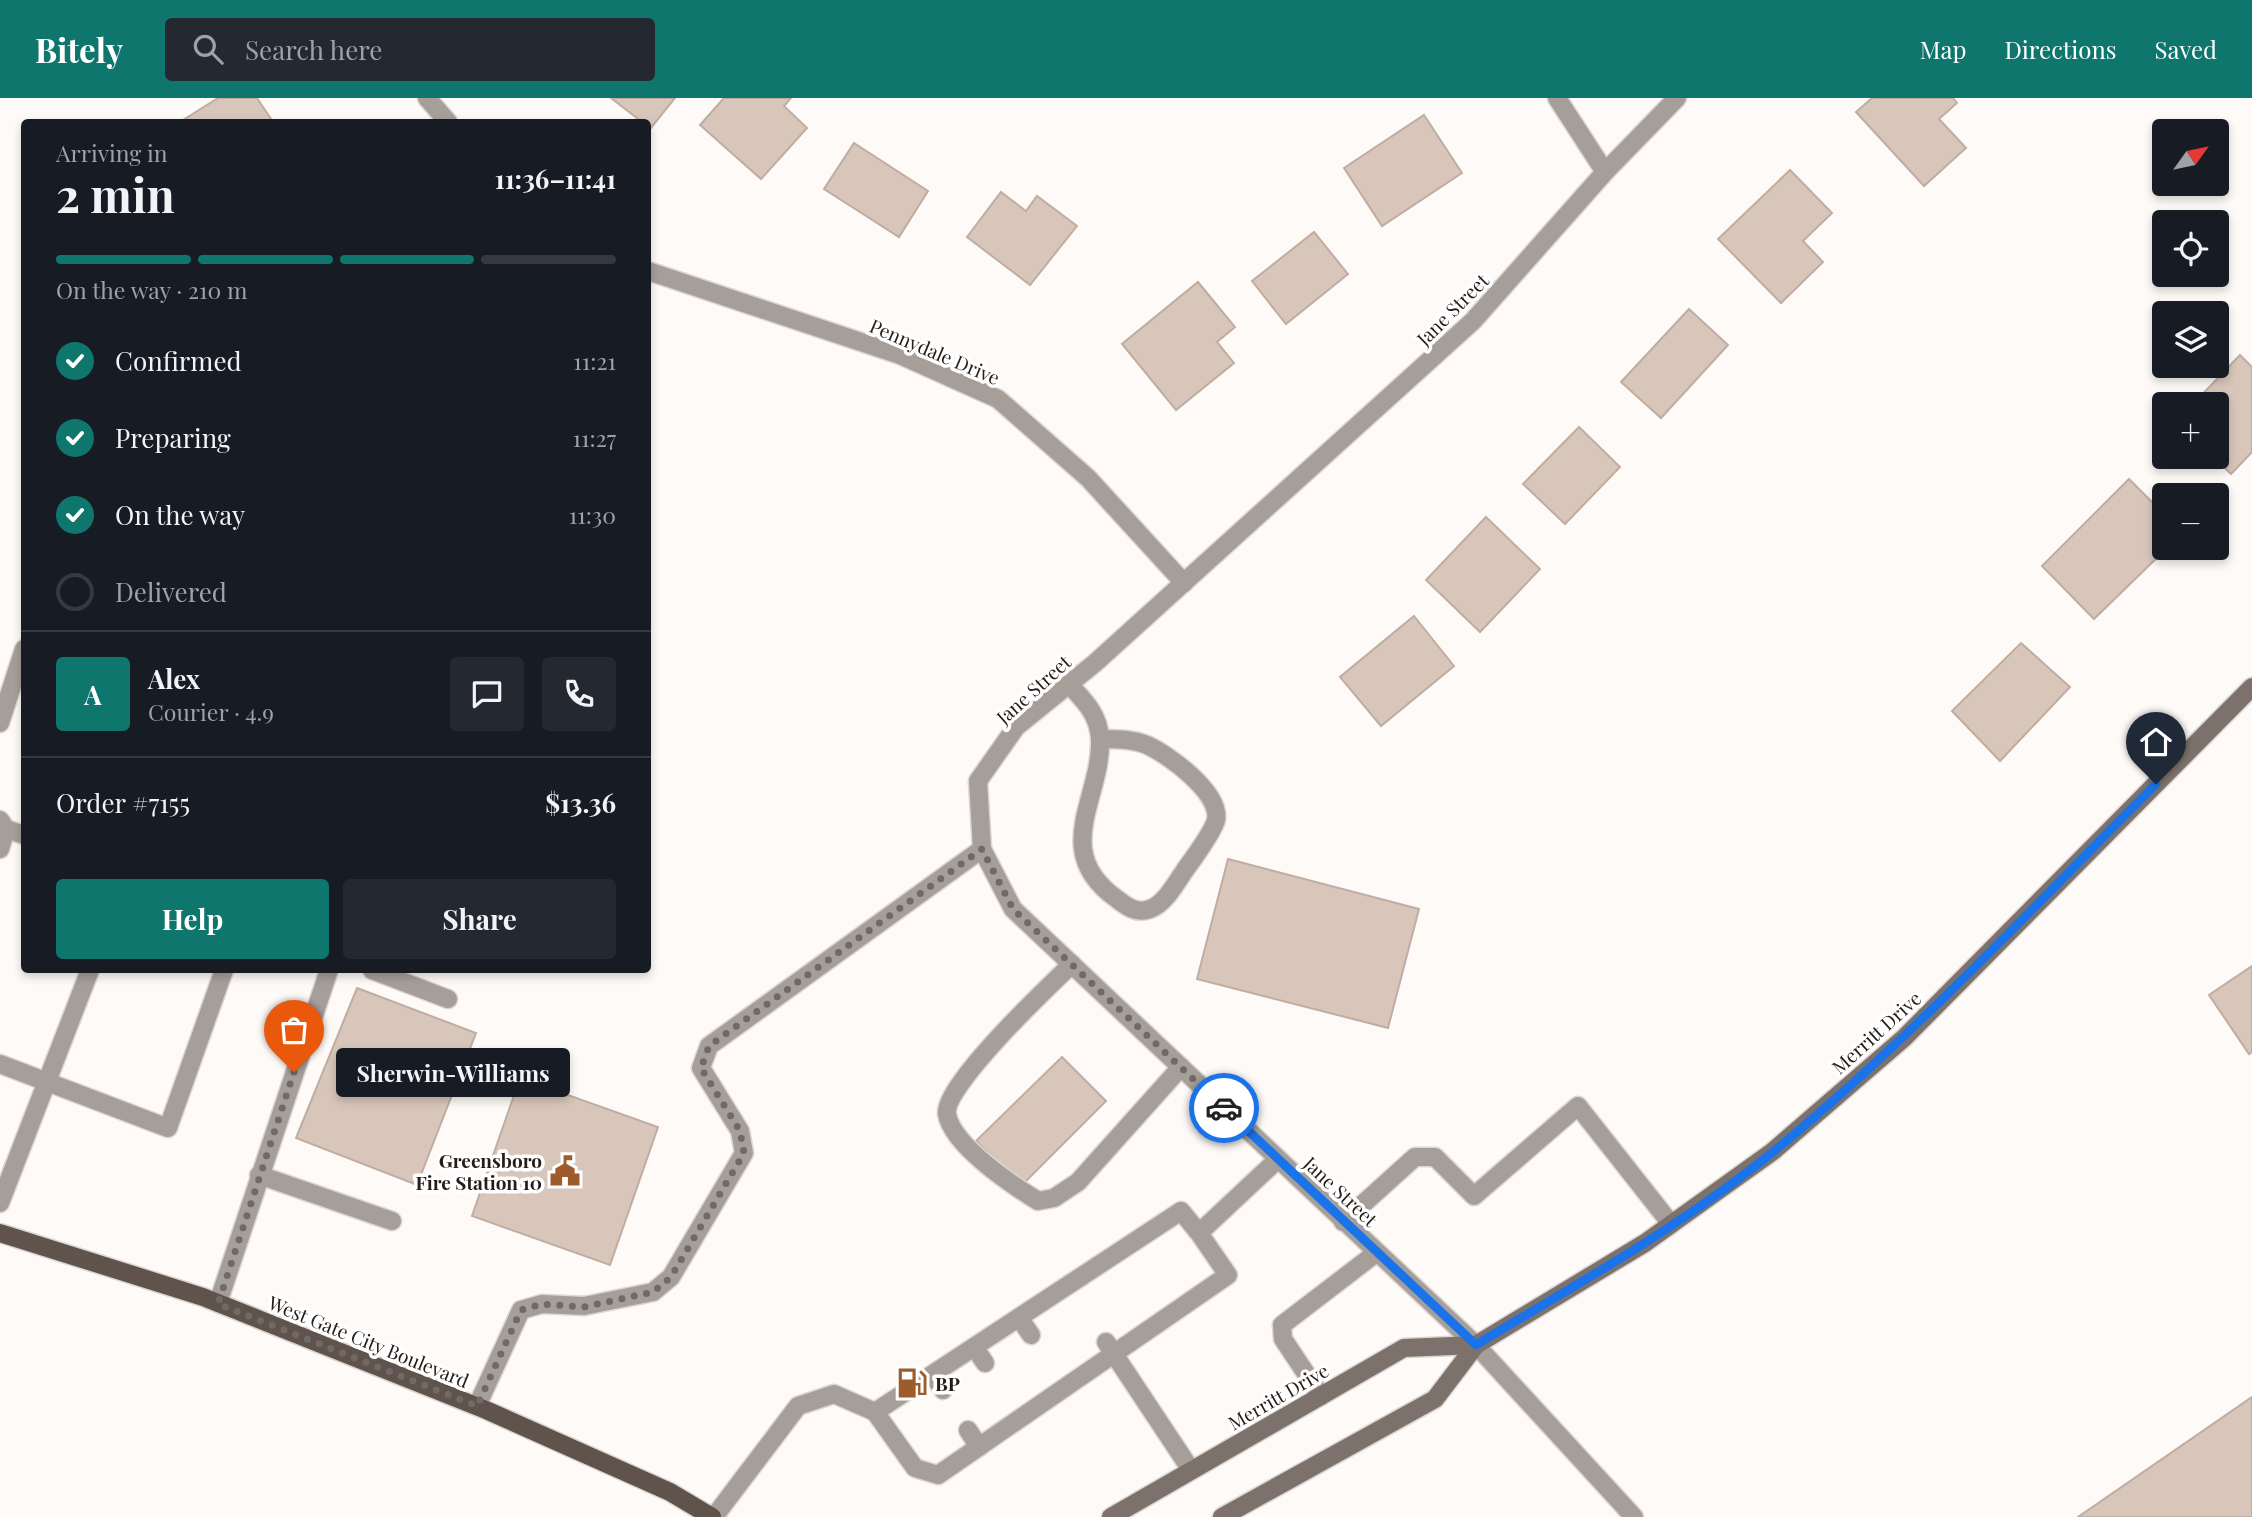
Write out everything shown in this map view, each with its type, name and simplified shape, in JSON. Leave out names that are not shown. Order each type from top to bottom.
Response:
[{"type":"main road","name":"Merritt Drive","points":[[1222,1517],[1435,1399],[1476,1345],[1671,1224],[1772,1152],[1904,1038],[2252,687]]},
{"type":"main road","name":"West Gate City Boulevard","points":[[0,1233],[218,1304],[477,1406],[670,1492],[713,1517]]},
{"type":"main road","name":"Merritt Drive","points":[[1111,1517],[1404,1348],[1476,1345]]},
{"type":"street","points":[[427,98],[445,119]]},
{"type":"street","points":[[1557,98],[1605,172]]},
{"type":"street","name":"Jane Street","points":[[1634,1517],[1476,1345],[1013,909],[982,849],[978,781],[1016,727],[1184,583],[1474,321],[1605,172],[1677,98]]},
{"type":"street","name":"Pennydale Drive","points":[[651,272],[900,355],[998,399],[1088,478],[1184,583]]},
{"type":"street","points":[[0,723],[5,685],[21,655]]},
{"type":"street","points":[[1069,684],[1096,714],[1100,739],[1086,804],[1083,854],[1093,877],[1108,893],[1131,910],[1146,911],[1158,906],[1186,869],[1216,821],[1215,810],[1209,792],[1147,745],[1126,740],[1100,739]]},
{"type":"street","points":[[0,849],[3,825],[21,834]]},
{"type":"street","points":[[477,1406],[521,1310],[542,1304],[584,1307],[653,1292],[671,1277],[744,1153],[740,1131],[701,1068],[709,1046],[982,849]]},
{"type":"street","points":[[1072,964],[990,1047],[951,1099],[947,1112],[953,1129],[982,1161],[1038,1200],[1055,1198],[1078,1182],[1181,1067]]},
{"type":"street","points":[[0,1203],[89,973]]},
{"type":"street","points":[[0,1064],[168,1128],[223,973]]},
{"type":"street","points":[[218,1304],[328,973]]},
{"type":"street","points":[[380,973],[449,999]]},
{"type":"street","points":[[1343,1222],[1415,1157],[1435,1157],[1474,1196],[1578,1105],[1671,1224]]},
{"type":"street","points":[[1199,1233],[1277,1160]]},
{"type":"street","points":[[259,1175],[392,1221]]},
{"type":"street","points":[[713,1517],[798,1406],[834,1394],[876,1412],[915,1468],[938,1475],[1021,1418],[1061,1380],[1160,1313],[1228,1275],[1181,1211],[1124,1260],[1074,1295],[1020,1319],[975,1348],[938,1383],[876,1412]]},
{"type":"street","points":[[1321,1395],[1283,1339],[1282,1325],[1376,1253]]},
{"type":"street","points":[[1020,1319],[1031,1335]]},
{"type":"street","points":[[975,1348],[985,1363]]},
{"type":"street","points":[[1110,1348],[1191,1470]]},
{"type":"street","points":[[1011,1403],[1021,1418]]},
{"type":"street","points":[[968,1430],[979,1447]]},
{"type":"building","points":[[218,98],[257,98],[271,119],[185,119]]},
{"type":"building","points":[[611,98],[675,98],[651,128],[651,119],[638,119]]},
{"type":"building","points":[[724,98],[791,98],[784,106],[807,128],[761,179],[700,125]]},
{"type":"building","points":[[1872,98],[1953,98],[1957,103],[1939,119],[1966,148],[1924,186],[1856,112]]},
{"type":"building","points":[[1424,115],[1462,173],[1382,226],[1344,168]]},
{"type":"building","points":[[854,143],[928,191],[899,237],[824,189]]},
{"type":"building","points":[[1790,170],[1832,213],[1803,241],[1823,262],[1781,303],[1718,239]]},
{"type":"building","points":[[1001,192],[1026,211],[1037,196],[1077,226],[1030,285],[967,237]]},
{"type":"building","points":[[1314,232],[1348,274],[1286,324],[1252,281]]},
{"type":"building","points":[[1198,282],[1235,327],[1217,342],[1234,363],[1176,410],[1122,344]]},
{"type":"building","points":[[1689,309],[1728,345],[1661,418],[1621,382]]},
{"type":"building","points":[[2240,355],[2252,367],[2252,452],[2231,474],[2226,469],[2229,469],[2229,392],[2205,392],[2218,378],[2229,378],[2229,366]]},
{"type":"building","points":[[1579,427],[1620,467],[1565,524],[1523,484]]},
{"type":"building","points":[[2129,479],[2152,502],[2152,560],[2155,560],[2094,619],[2042,566]]},
{"type":"building","points":[[1486,517],[1540,569],[1480,632],[1426,580]]},
{"type":"building","points":[[1414,616],[1454,666],[1381,726],[1340,677]]},
{"type":"building","points":[[2021,643],[2070,687],[2000,761],[1952,711]]},
{"type":"building","points":[[1228,859],[1419,909],[1388,1028],[1197,979]]},
{"type":"building","points":[[2252,966],[2252,1052],[2249,1054],[2209,995]]},
{"type":"building","points":[[357,988],[476,1033],[417,1185],[296,1138]]},
{"type":"building","points":[[1062,1057],[1106,1101],[1021,1186],[976,1141]]},
{"type":"building","name":"Greensboro Fire Station 10","points":[[520,1078],[658,1127],[610,1265],[472,1216]]},
{"type":"building","points":[[2252,1397],[2252,1517],[2078,1517]]},
{"type":"way so far","points":[[294,1072],[218,1304],[477,1406],[521,1310],[542,1304],[584,1307],[653,1292],[671,1277],[744,1153],[740,1131],[720,1103],[701,1068],[709,1046],[982,849],[1013,909],[1224,1108]]},
{"type":"place","name":"Sherwin-Williams","points":[[294,1072]]},
{"type":"place","name":"Greensboro Fire Station 10","points":[[565,1171]]},
{"type":"place","name":"BP","points":[[912,1383]]},
{"type":"route","points":[[1224,1108],[1476,1345],[1645,1243],[1772,1152],[1904,1038],[2156,784]]}]
